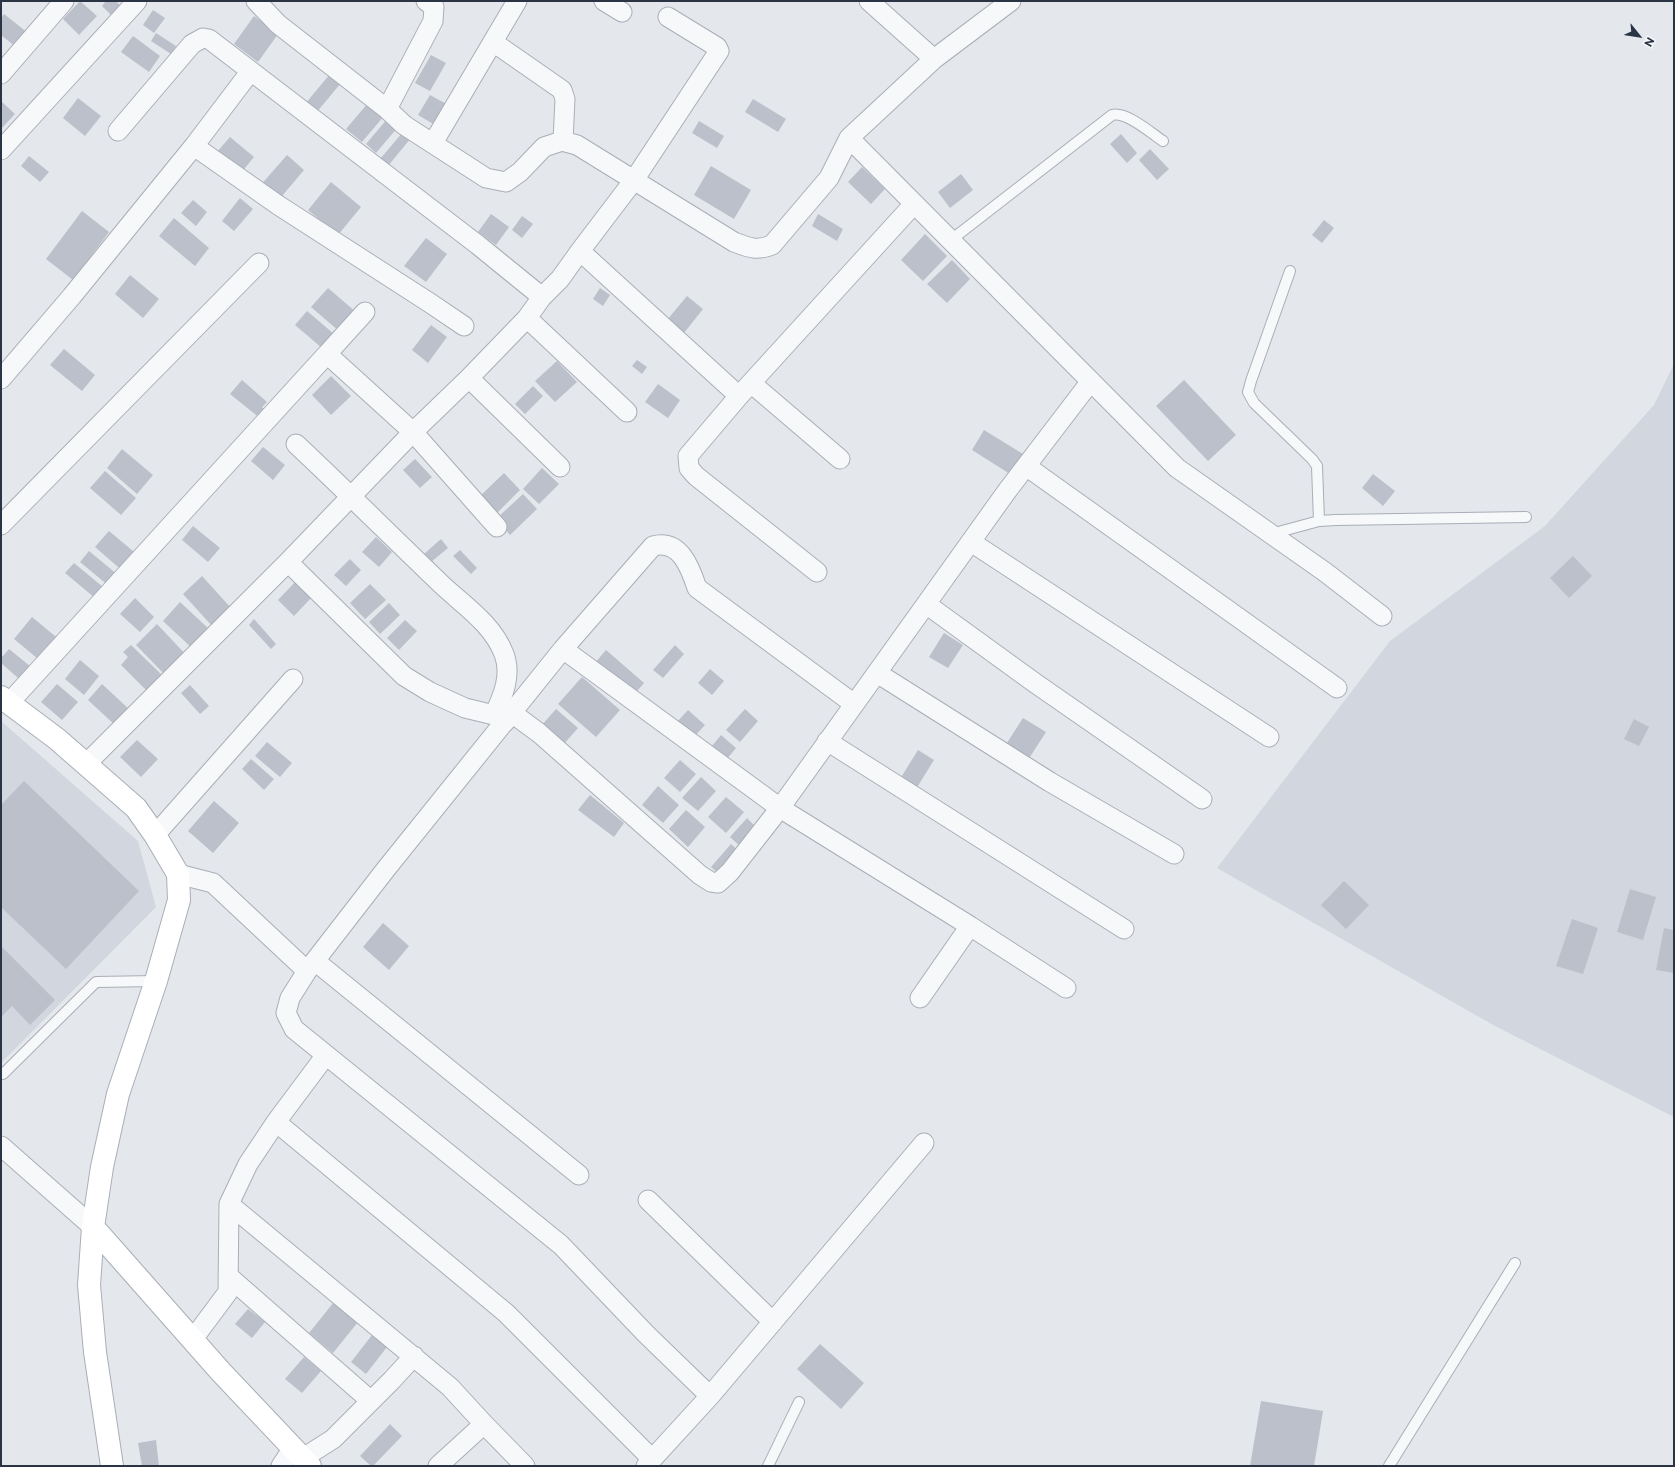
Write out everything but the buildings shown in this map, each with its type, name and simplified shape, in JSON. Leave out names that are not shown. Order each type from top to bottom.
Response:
[{"type":"main road","points":[[5,700],[57,739],[136,808],[155,835],[178,874],[179,900],[156,981],[118,1094],[102,1167],[93,1227],[89,1285],[95,1352],[112,1466]]},
{"type":"main road","points":[[93,1227],[221,1372],[302,1457]]},
{"type":"street","points":[[1,74],[64,1]]},
{"type":"street","points":[[1,150],[137,1]]},
{"type":"street","points":[[256,1],[278,24],[387,109],[404,125],[486,178],[506,182],[520,172],[544,147],[563,141],[577,145],[734,242],[751,248],[761,249],[772,245],[829,178],[849,138],[934,59],[1002,3]]},
{"type":"street","points":[[387,109],[433,21],[434,7],[426,1]]},
{"type":"street","points":[[433,143],[518,1]]},
{"type":"street","points":[[604,1],[622,12]]},
{"type":"street","points":[[869,1],[934,59]]},
{"type":"street","points":[[86,764],[288,562],[413,432],[469,378],[527,318],[542,297],[560,279],[634,180],[719,51],[717,47],[668,17]]},
{"type":"street","points":[[118,131],[198,40],[203,38],[209,39],[250,72],[478,245],[542,297]]},
{"type":"street","points":[[493,42],[562,90],[565,99],[563,141]]},
{"type":"street","points":[[1,379],[72,296],[194,146],[250,72]]},
{"type":"street","points":[[849,138],[1177,468],[1325,572],[1382,616]]},
{"type":"street","points":[[194,146],[278,204],[464,326]]},
{"type":"street","points":[[817,572],[696,476],[688,468],[688,456],[745,390],[914,204]]},
{"type":"street","points":[[580,251],[745,390],[840,459]]},
{"type":"street","points":[[1,526],[259,263]]},
{"type":"street","points":[[5,700],[365,312]]},
{"type":"street","points":[[527,318],[627,412]]},
{"type":"street","points":[[327,354],[413,432],[497,527]]},
{"type":"street","points":[[469,378],[560,467]]},
{"type":"street","points":[[288,562],[404,676],[430,692],[465,708],[504,716],[539,734],[700,875],[711,882],[718,883],[730,872],[780,808],[1026,466],[1091,381]]},
{"type":"street","points":[[296,444],[441,584],[484,622],[496,637],[505,656],[507,673],[504,694],[504,716]]},
{"type":"street","points":[[1026,466],[1337,688]]},
{"type":"street","points":[[971,542],[1269,737]]},
{"type":"street","points":[[710,1396],[646,1334],[560,1245],[294,1029],[286,1013],[290,998],[311,966],[504,716],[653,546],[661,544],[670,545],[679,553],[691,570],[697,588],[854,704]]},
{"type":"street","points":[[926,604],[1035,683],[1202,799]]},
{"type":"street","points":[[563,649],[780,808],[970,926],[1066,988]]},
{"type":"street","points":[[877,673],[1050,782],[1174,854]]},
{"type":"street","points":[[155,835],[293,679]]},
{"type":"street","points":[[827,741],[1124,929]]},
{"type":"street","points":[[178,874],[213,883],[311,966],[580,1175]]},
{"type":"street","points":[[920,998],[970,926]]},
{"type":"street","points":[[193,1339],[228,1292],[229,1204],[248,1164],[276,1122],[326,1055]]},
{"type":"street","points":[[276,1122],[506,1313],[649,1462],[710,1396],[924,1143]]},
{"type":"street","points":[[1,1146],[93,1227]]},
{"type":"street","points":[[648,1200],[773,1322]]},
{"type":"street","points":[[229,1204],[450,1387],[525,1466]]},
{"type":"street","points":[[228,1276],[371,1402]]},
{"type":"street","points":[[282,1466],[302,1457],[333,1439],[371,1402],[414,1356]]},
{"type":"street","points":[[438,1466],[484,1424]]},
{"type":"lane","points":[[951,240],[1112,115],[1117,114],[1126,117],[1163,142]]},
{"type":"lane","points":[[1290,271],[1248,392],[1254,403],[1312,459],[1317,466],[1319,521]]},
{"type":"lane","points":[[1271,534],[1319,521],[1526,517]]},
{"type":"lane","points":[[3,1074],[96,982],[156,981]]},
{"type":"lane","points":[[1389,1466],[1515,1263]]},
{"type":"lane","points":[[768,1466],[799,1402]]},
{"type":"shaded area","points":[[1674,364],[1674,1117],[1495,1026],[1217,868],[1390,641],[1545,526],[1654,405]]},
{"type":"shaded area","points":[[1,721],[138,841],[156,907],[1,1063]]}]
